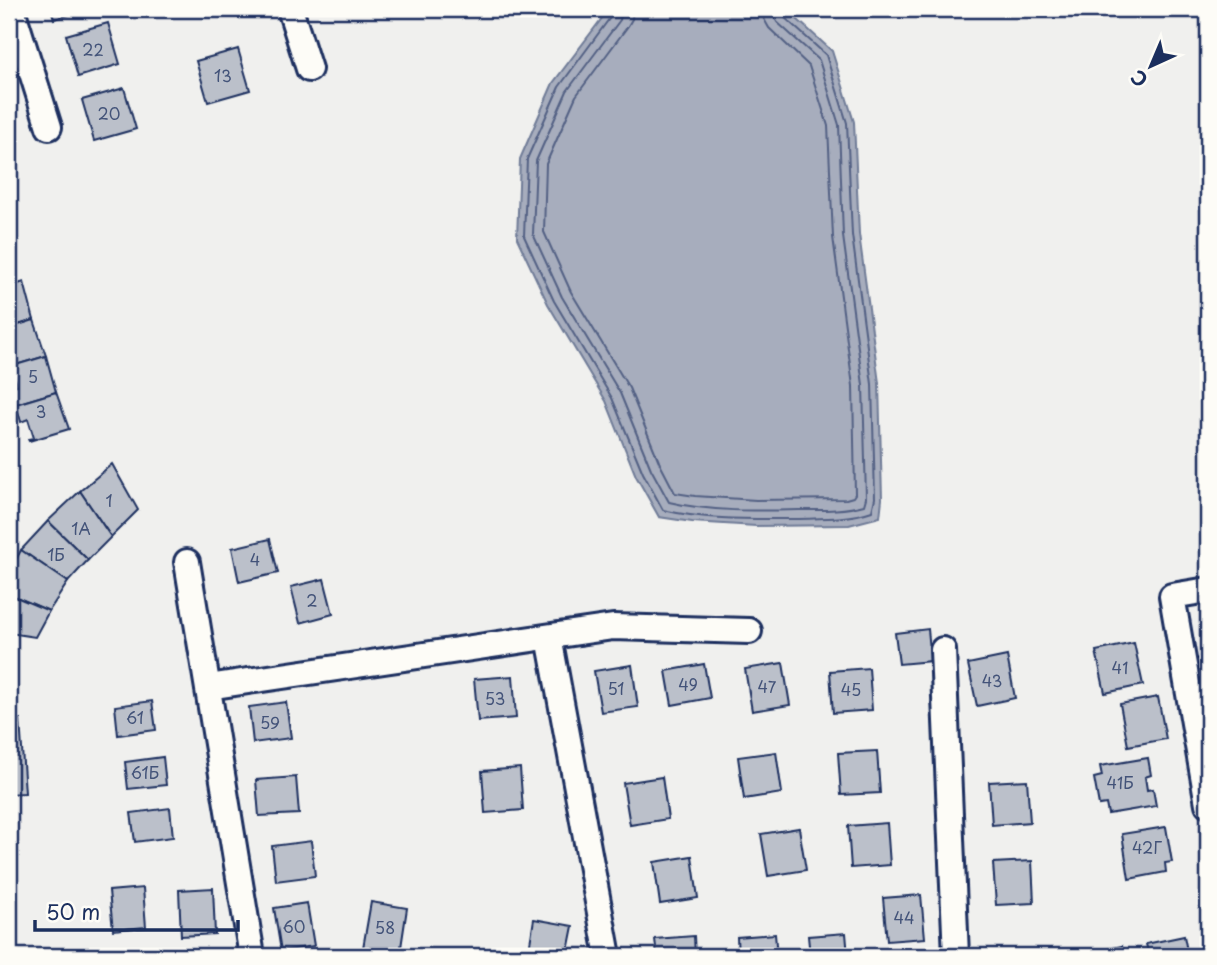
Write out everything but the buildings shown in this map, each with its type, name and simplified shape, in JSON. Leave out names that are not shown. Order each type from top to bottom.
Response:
[{"type":"street","points":[[12,9],[49,127]]},
{"type":"street","points":[[290,9],[309,69]]},
{"type":"street","points":[[187,562],[252,956]]},
{"type":"street","points":[[1208,590],[1172,596],[1208,804]]},
{"type":"street","points":[[208,687],[613,627],[749,631]]},
{"type":"street","points":[[549,637],[608,956]]},
{"type":"street","points":[[943,650],[956,956]]},
{"type":"water","points":[[609,9],[786,9],[832,51],[854,122],[859,234],[879,383],[882,499],[880,517],[849,525],[756,526],[659,517],[636,476],[606,401],[548,304],[517,238],[520,159],[553,83]]}]
